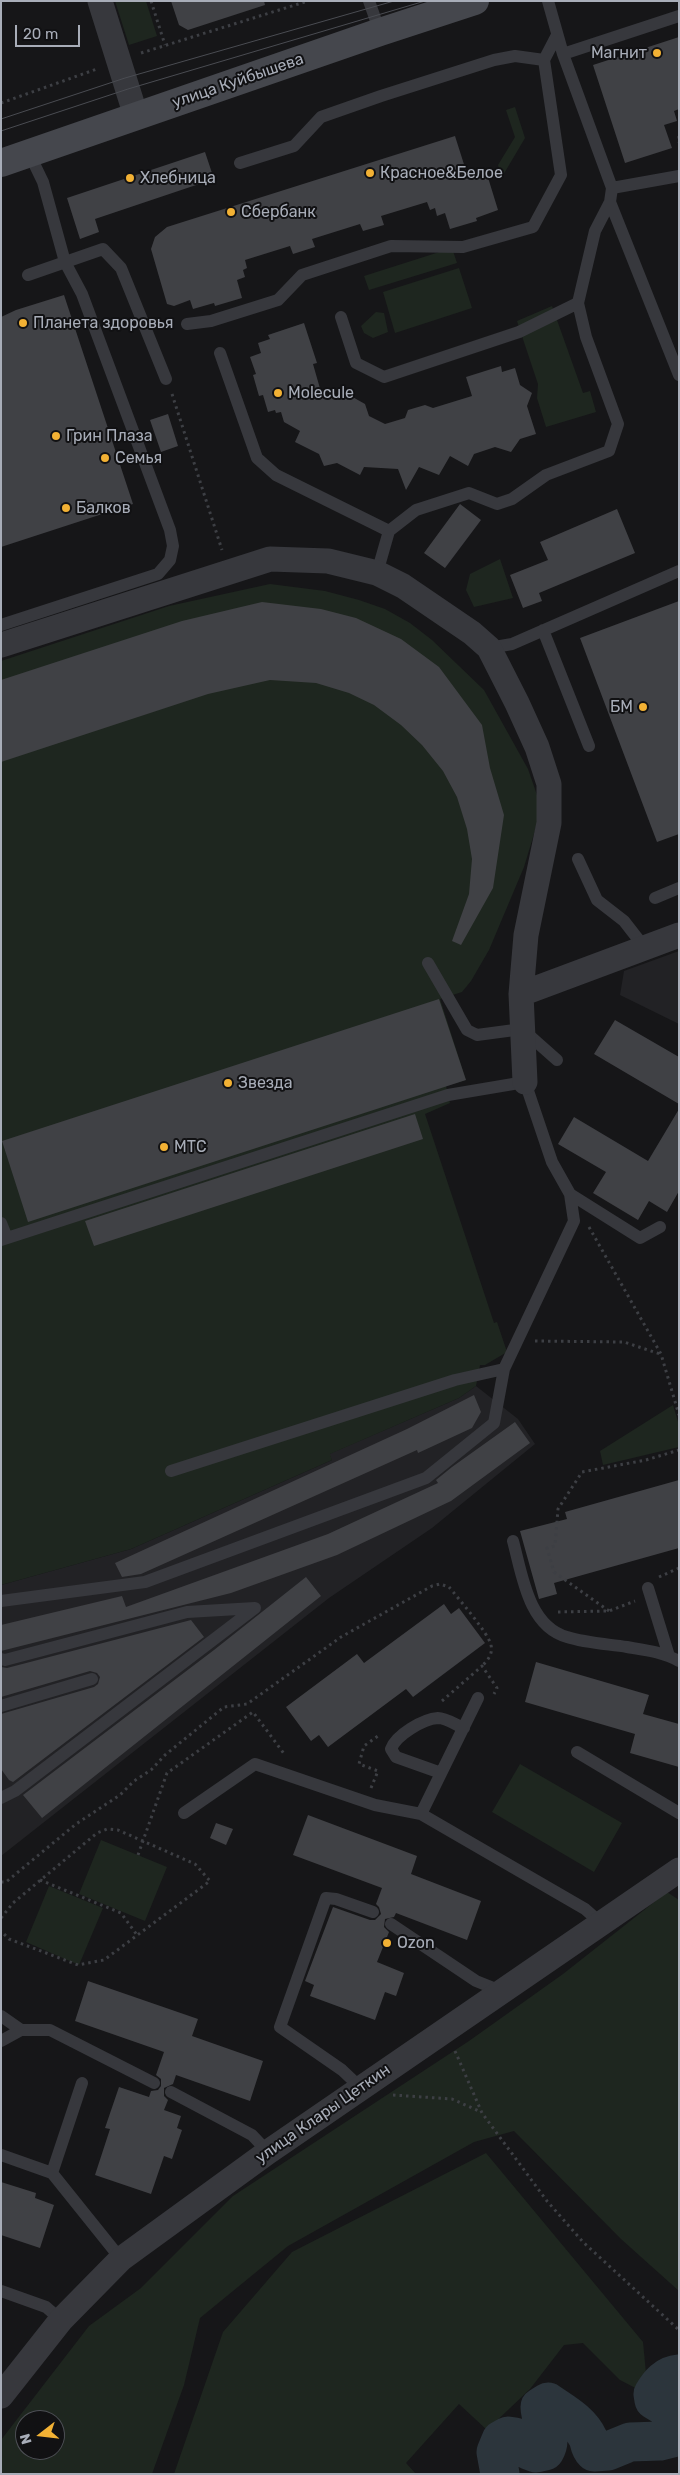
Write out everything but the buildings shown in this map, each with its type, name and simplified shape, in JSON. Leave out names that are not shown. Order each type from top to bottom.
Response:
[{"type":"main road","name":"улица Куйбышева","points":[[1,163],[475,1]]},
{"type":"street","points":[[100,1],[136,116]]},
{"type":"street","points":[[1,645],[75,612],[270,559],[328,561],[377,573],[402,586],[472,633],[489,648],[537,747],[549,784],[549,823],[526,935],[521,994],[526,1082]]},
{"type":"street","points":[[521,994],[679,934]]},
{"type":"street","name":"улица Клары Цеткин","points":[[1,2396],[61,2320],[121,2259],[268,2152],[679,1870]]},
{"type":"lane","points":[[368,1],[380,32]]},
{"type":"lane","points":[[377,573],[388,531],[416,510],[470,493],[497,504],[512,499],[546,475],[609,452],[618,424],[586,337],[578,303],[595,231],[610,202],[612,188],[563,54],[548,1]]},
{"type":"lane","points":[[563,54],[679,16]]},
{"type":"lane","points":[[187,324],[211,321],[278,300],[302,274],[392,246],[464,247],[533,227],[561,175],[544,60],[557,35]]},
{"type":"lane","points":[[240,163],[294,146],[321,117],[381,96],[494,60],[515,56],[544,60]]},
{"type":"lane","points":[[1,626],[75,612],[158,574],[170,560],[173,546],[158,496],[82,294],[65,262],[43,182],[29,153]]},
{"type":"lane","points":[[612,188],[679,176]]},
{"type":"lane","points":[[610,202],[679,375]]},
{"type":"lane","points":[[28,275],[103,249],[122,268],[166,380]]},
{"type":"lane","points":[[341,317],[356,362],[384,377],[519,332],[578,303]]},
{"type":"lane","points":[[220,354],[257,458],[276,475],[388,531]]},
{"type":"lane","points":[[489,648],[512,644],[679,571]]},
{"type":"lane","points":[[543,630],[589,746]]},
{"type":"lane","points":[[578,859],[597,900],[624,920],[645,948]]},
{"type":"lane","points":[[655,898],[679,888]]},
{"type":"lane","points":[[428,963],[467,1030],[477,1035],[522,1029],[557,1060]]},
{"type":"lane","points":[[1,1223],[4,1239],[448,1095],[526,1082],[552,1162],[570,1194],[574,1221],[504,1369],[494,1423],[426,1478],[145,1582],[1,1601]]},
{"type":"lane","points":[[570,1194],[640,1238],[660,1227]]},
{"type":"lane","points":[[171,1471],[455,1380],[504,1369]]},
{"type":"lane","points":[[513,1541],[530,1600],[543,1623],[565,1637],[674,1658]]},
{"type":"lane","points":[[648,1588],[674,1658]]},
{"type":"lane","points":[[1,1659],[5,1660],[187,1612],[255,1608],[15,1791],[1,1798]]},
{"type":"lane","points":[[1,1706],[92,1679]]},
{"type":"lane","points":[[421,1814],[478,1698]]},
{"type":"lane","points":[[441,1773],[396,1757],[391,1749],[393,1742],[426,1720],[440,1718],[464,1728]]},
{"type":"lane","points":[[577,1752],[679,1813]]},
{"type":"lane","points":[[184,1813],[255,1764],[375,1805],[421,1814],[585,1909],[602,1924]]},
{"type":"lane","points":[[361,2088],[342,2070],[280,2027],[326,1898],[336,1899],[373,1912]]},
{"type":"lane","points":[[392,1924],[476,1981],[501,1991]]},
{"type":"lane","points":[[1,2016],[21,2030]]},
{"type":"lane","points":[[1,2041],[21,2030],[50,2030],[154,2083]]},
{"type":"lane","points":[[52,2173],[82,2083]]},
{"type":"lane","points":[[171,2092],[252,2135],[268,2152]]},
{"type":"lane","points":[[1,2155],[52,2173],[121,2259]]},
{"type":"lane","points":[[1,2291],[46,2307],[61,2320]]},
{"type":"path","points":[[150,1],[164,45]]},
{"type":"path","points":[[1,103],[164,45],[308,1]]},
{"type":"path","points":[[679,136],[679,143]]},
{"type":"path","points":[[171,392],[215,526]]},
{"type":"path","points":[[570,1194],[661,1354],[679,1415]]},
{"type":"path","points":[[517,1341],[624,1342],[661,1354]]},
{"type":"path","points":[[672,1391],[679,1389]]},
{"type":"path","points":[[609,1611],[554,1572],[547,1548],[555,1546],[558,1509],[582,1472],[646,1460],[679,1450]]},
{"type":"path","points":[[537,1612],[609,1611],[634,1602],[662,1574],[679,1568]]},
{"type":"path","points":[[1,1882],[6,1882],[76,1824],[120,1795],[134,1780],[151,1770],[164,1755],[224,1707],[247,1704],[341,1637],[432,1586],[440,1584],[449,1587],[489,1640],[491,1652],[488,1660],[482,1666]]},
{"type":"path","points":[[361,1764],[378,1771],[369,1793]]},
{"type":"path","points":[[1,1918],[12,1903],[97,1833],[107,1829],[118,1830],[195,1864],[210,1881],[104,1960],[78,1966],[9,1939],[1,1931]]},
{"type":"path","points":[[40,1880],[121,1913],[137,1935]]},
{"type":"path","points":[[445,2029],[482,2112],[547,2200],[583,2242],[679,2330]]},
{"type":"path","points":[[361,2088],[403,2098],[452,2100],[482,2112]]},
{"type":"shaded area","points":[[115,1],[146,1],[157,36],[129,45]]},
{"type":"shaded area","points":[[515,107],[525,138],[502,177],[498,165],[515,137],[506,110]]},
{"type":"shaded area","points":[[452,248],[457,263],[369,290],[364,276]]},
{"type":"shaded area","points":[[459,268],[472,308],[395,333],[383,292]]},
{"type":"shaded area","points":[[552,306],[583,393],[590,391],[596,412],[546,427],[537,398],[538,384],[517,321]]},
{"type":"shaded area","points":[[376,312],[384,313],[388,332],[373,338],[364,333],[361,326]]},
{"type":"shaded area","points":[[500,559],[513,598],[474,607],[466,590],[470,574]]},
{"type":"shaded area","name":"Звезда","points":[[270,584],[325,591],[359,600],[385,609],[410,623],[432,640],[484,690],[528,769],[537,795],[537,824],[524,867],[489,950],[471,981],[462,992],[440,999],[466,1080],[446,1086],[450,1103],[425,1114],[494,1323],[497,1322],[507,1352],[485,1365],[480,1365],[476,1386],[459,1398],[330,1454],[332,1460],[131,1549],[1,1585],[1,661],[169,606]]},
{"type":"shaded area","points":[[679,951],[679,1024],[620,995],[624,971]]},
{"type":"shaded area","points":[[476,1386],[518,1419],[535,1444],[432,1528],[329,1598],[1,1856],[1,1585],[131,1549],[332,1460],[329,1454],[459,1398]]},
{"type":"shaded area","points":[[673,1405],[679,1425],[679,1447],[603,1465],[600,1451]]},
{"type":"shaded area","points":[[520,1764],[622,1823],[594,1872],[492,1812]]},
{"type":"shaded area","points":[[101,1840],[167,1867],[145,1921],[79,1894]]},
{"type":"shaded area","points":[[49,1886],[103,1908],[79,1965],[26,1942]]},
{"type":"shaded area","points":[[667,1892],[679,1900],[679,2291],[621,2239],[514,2131],[474,2142],[288,2246],[200,2318],[184,2385],[152,2474],[1,2474],[1,2440],[15,2422],[15,2460],[65,2460],[65,2410],[24,2410],[89,2326],[141,2288],[233,2196],[469,2041],[563,1974]]},
{"type":"shaded area","points":[[486,2153],[643,2342],[646,2373],[655,2381],[649,2395],[620,2380],[583,2343],[564,2345],[530,2389],[487,2430],[459,2404],[406,2463],[416,2474],[174,2474],[223,2332],[292,2252]]},
{"type":"waterway","points":[[679,2374],[670,2376],[663,2381],[653,2394],[654,2400],[679,2415]]},
{"type":"waterway","points":[[500,2474],[496,2452],[501,2440],[508,2436],[515,2437],[528,2450],[536,2453],[545,2451],[548,2440],[540,2407],[548,2402],[570,2417],[585,2432],[590,2447],[594,2452],[608,2451],[630,2442],[660,2441],[672,2438],[679,2430]]},
{"type":"tram line","points":[[1,119],[125,78],[394,1]]},
{"type":"tram line","points":[[1,131],[128,89],[425,1]]},
{"type":"place","name":"Магнит","points":[[657,53]]},
{"type":"place","name":"Красное&Белое","points":[[370,173]]},
{"type":"place","name":"Хлебница","points":[[130,178]]},
{"type":"place","name":"Сбербанк","points":[[231,212]]},
{"type":"place","name":"Планета здоровья","points":[[23,323]]},
{"type":"place","name":"Molecule","points":[[278,393]]},
{"type":"place","name":"Грин Плаза","points":[[56,436]]},
{"type":"place","name":"Семья","points":[[105,458]]},
{"type":"place","name":"Балков","points":[[66,508]]},
{"type":"place","name":"БМ","points":[[643,707]]},
{"type":"place","name":"Звезда","points":[[228,1083]]},
{"type":"place","name":"МТС","points":[[164,1147]]},
{"type":"place","name":"Ozon","points":[[387,1943]]}]
